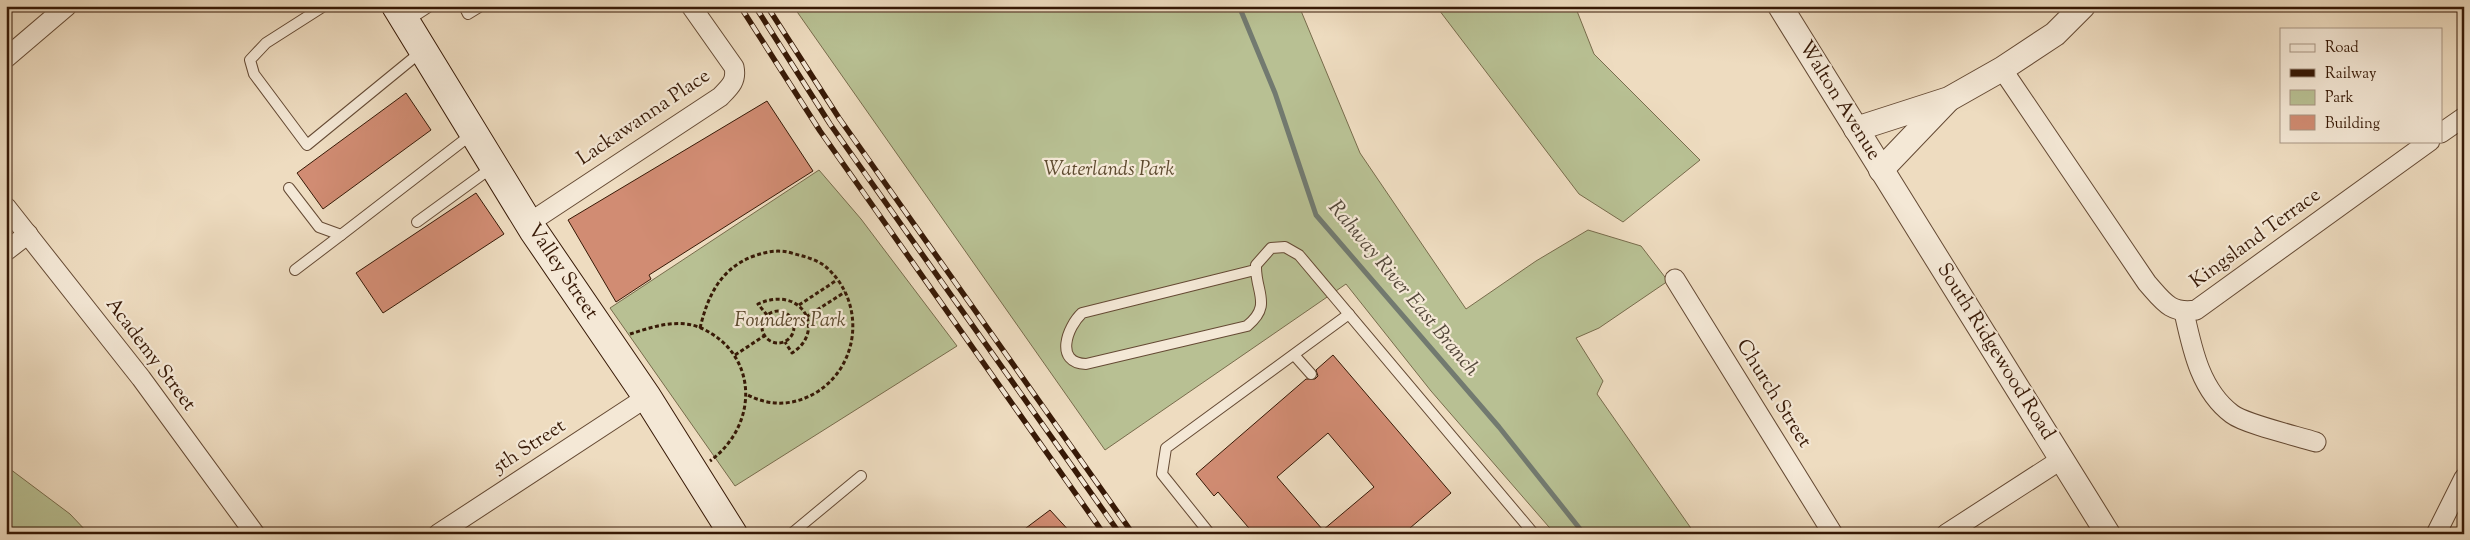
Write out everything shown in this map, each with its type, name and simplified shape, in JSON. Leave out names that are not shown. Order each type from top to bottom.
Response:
[{"type":"main road","name":"Valley Street","points":[[401,14],[529,223],[647,397],[733,534]]},
{"type":"street","points":[[6,58],[67,6]]},
{"type":"street","name":"Lackawanna Place","points":[[529,223],[730,88],[736,76],[734,67],[691,6]]},
{"type":"street","name":"Walton Avenue","points":[[1780,6],[1881,170]]},
{"type":"street","points":[[1856,129],[1949,99],[2002,69],[2055,34],[2084,6]]},
{"type":"street","name":"Kingsland Terrace","points":[[2002,69],[2146,283],[2172,309],[2184,312],[2196,310],[2429,142]]},
{"type":"street","points":[[1881,170],[1949,99]]},
{"type":"street","points":[[2442,132],[2464,116]]},
{"type":"street","name":"South Ridgewood Road","points":[[1881,170],[2108,534]]},
{"type":"street","name":"Academy Street","points":[[6,207],[141,378],[255,534]]},
{"type":"street","points":[[6,251],[28,234]]},
{"type":"street","name":"Church Street","points":[[1675,279],[1833,534]]},
{"type":"street","points":[[2184,312],[2194,355],[2208,387],[2232,414],[2316,442]]},
{"type":"street","name":"5th Street","points":[[438,534],[647,397]]},
{"type":"street","points":[[1946,534],[2062,460]]},
{"type":"street","points":[[2436,534],[2464,478]]},
{"type":"lane","points":[[324,6],[266,43],[250,60],[254,74],[307,146],[424,49]]},
{"type":"lane","points":[[401,14],[430,6]]},
{"type":"lane","points":[[464,6],[468,14],[481,6]]},
{"type":"lane","points":[[295,270],[475,132]]},
{"type":"lane","points":[[417,222],[495,166]]},
{"type":"lane","points":[[289,188],[319,227],[341,235]]},
{"type":"lane","points":[[1256,270],[1082,313],[1071,325],[1067,334],[1066,344],[1069,356],[1075,361],[1086,364],[1247,326],[1258,315],[1262,301],[1256,270],[1259,260],[1271,248],[1285,247],[1294,251],[1349,314],[1534,534]]},
{"type":"lane","points":[[1210,534],[1162,474],[1166,448],[1295,356],[1349,314]]},
{"type":"lane","points":[[1295,356],[1311,374]]},
{"type":"lane","points":[[790,534],[861,476]]},
{"type":"path","points":[[700,328],[706,304],[717,282],[726,271],[741,261],[756,255],[773,250],[810,258],[826,266],[837,280],[845,292],[850,305],[854,324],[853,342],[847,359],[825,387],[793,403],[775,404],[762,402],[746,394]]},
{"type":"path","points":[[799,305],[837,280]]},
{"type":"path","points":[[806,317],[845,292]]},
{"type":"path","points":[[767,315],[758,304],[771,298],[782,298],[799,305],[806,317],[808,329],[798,349],[792,353],[785,342]]},
{"type":"path","points":[[777,311],[788,314],[792,318],[793,333],[785,342],[772,342],[764,336],[762,325],[767,315],[777,311]]},
{"type":"path","points":[[628,334],[657,326],[676,324],[700,328],[720,340],[735,355],[744,376],[746,394],[742,420],[731,443],[708,463]]},
{"type":"path","points":[[735,355],[764,336]]},
{"type":"green space","name":"Waterlands Park","points":[[793,6],[1299,6],[1360,153],[1466,309],[1536,261],[1588,230],[1641,246],[1668,281],[1599,328],[1576,338],[1603,381],[1597,394],[1695,534],[1555,534],[1431,391],[1346,284],[1105,450]]},
{"type":"green space","points":[[1436,6],[1575,6],[1594,54],[1700,160],[1623,222],[1579,194]]},
{"type":"green space","name":"Founders Park","points":[[819,170],[861,219],[957,346],[735,486],[610,308]]},
{"type":"green space","points":[[6,466],[70,514],[89,534],[6,534]]},
{"type":"building","points":[[406,93],[431,130],[323,209],[297,173]]},
{"type":"building","points":[[767,101],[813,171],[649,275],[651,279],[616,302],[568,220]]},
{"type":"building","points":[[476,193],[504,234],[383,313],[356,273]]},
{"type":"building","points":[[1333,355],[1451,493],[1403,534],[1254,534],[1218,492],[1214,496],[1196,474],[1306,379],[1315,379],[1318,376],[1316,370]],"holes":[[[1328,433],[1374,487],[1323,530],[1277,477]]]},
{"type":"building","points":[[1050,510],[1072,534],[1018,534]]},
{"type":"waterway","name":"Rahway River East Branch","points":[[1239,6],[1275,93],[1316,215],[1499,427],[1584,534]]},
{"type":"railway","points":[[740,6],[820,131],[1104,534]]},
{"type":"railway","points":[[755,6],[830,124],[1120,534]]},
{"type":"railway","points":[[767,6],[839,118],[1133,534]]}]
